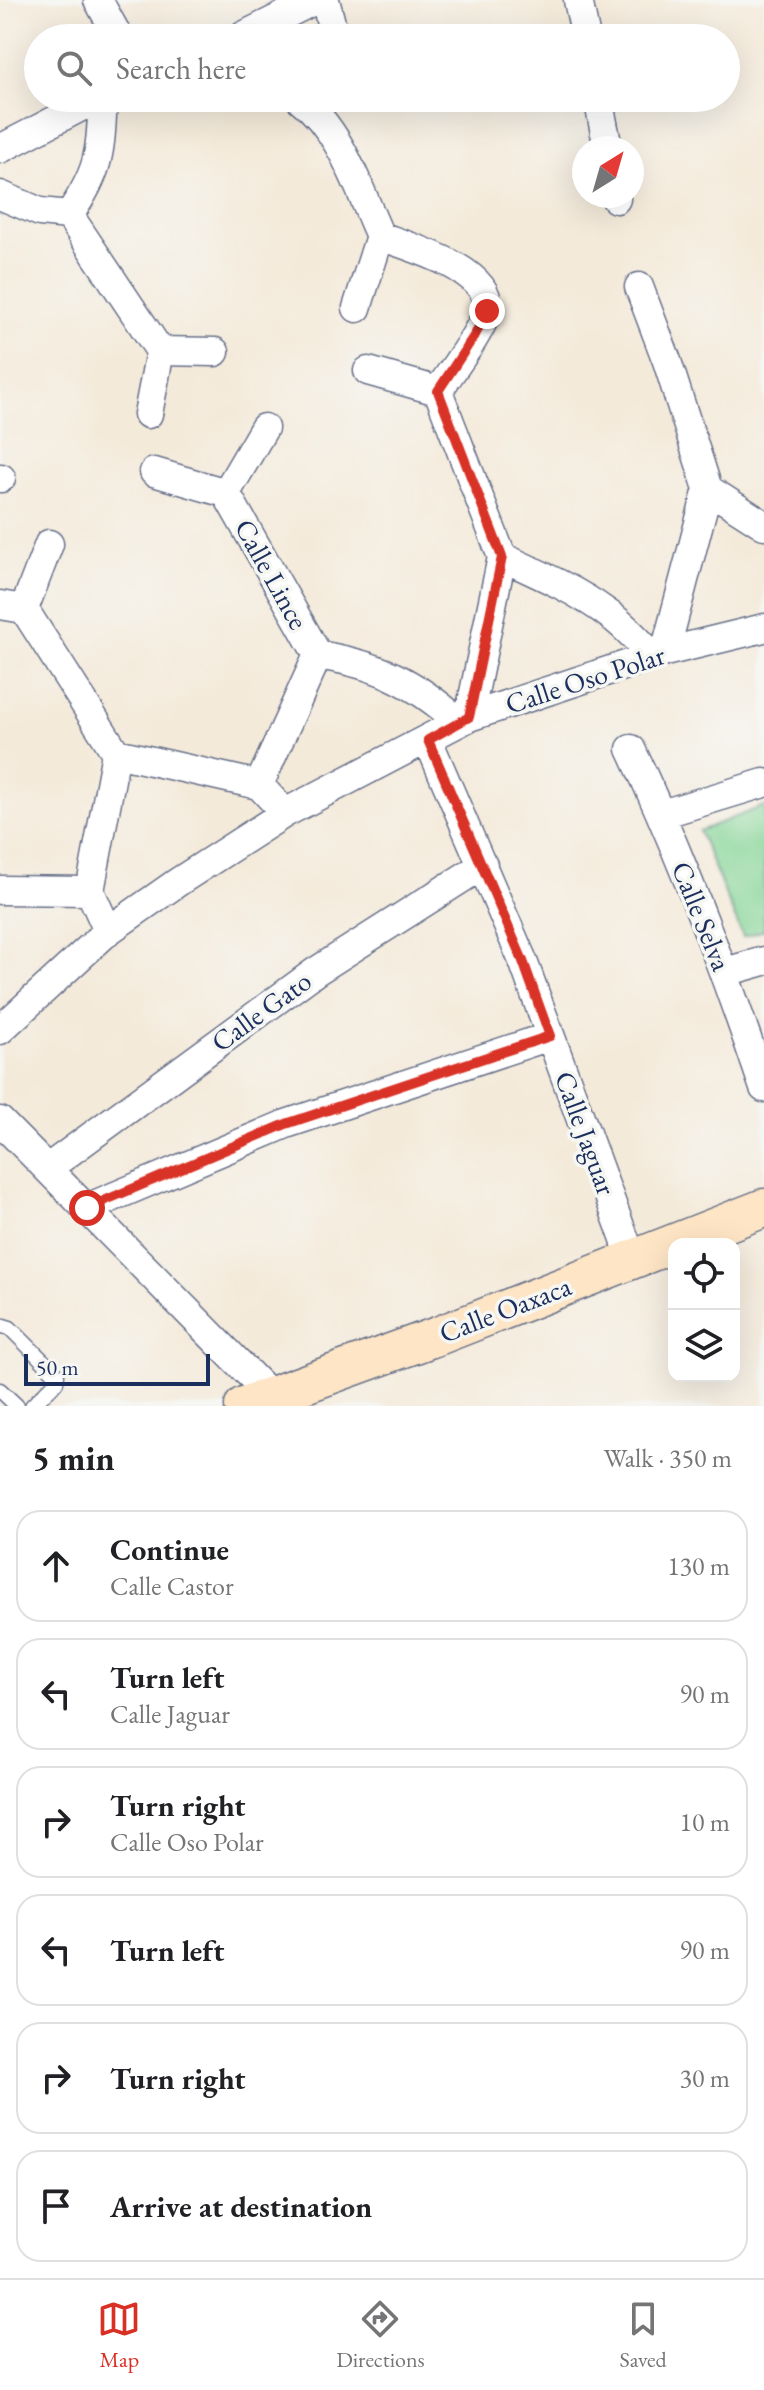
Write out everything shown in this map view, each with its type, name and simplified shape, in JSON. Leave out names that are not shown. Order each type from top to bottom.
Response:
[{"type":"street","points":[[98,0],[111,24]]},
{"type":"street","points":[[267,24],[315,0]]},
{"type":"street","points":[[325,0],[331,24]]},
{"type":"street","points":[[557,0],[571,0]]},
{"type":"street","points":[[578,0],[583,24]]},
{"type":"street","points":[[0,149],[73,112]]},
{"type":"street","points":[[69,215],[89,187],[99,158],[100,112]]},
{"type":"street","points":[[316,112],[333,134],[380,236],[357,308]]},
{"type":"street","points":[[601,112],[606,136]]},
{"type":"street","points":[[0,195],[40,212],[69,215]]},
{"type":"street","points":[[69,215],[160,351],[148,414]]},
{"type":"street","points":[[380,236],[437,257],[468,274],[485,293],[487,311],[438,391]]},
{"type":"street","points":[[502,557],[607,612],[659,654],[708,489],[667,361],[639,287]]},
{"type":"street","points":[[160,351],[215,352]]},
{"type":"street","points":[[368,371],[438,391]]},
{"type":"street","points":[[438,391],[502,557],[464,719]]},
{"type":"street","name":"Calle Lince","points":[[226,493],[264,428]]},
{"type":"street","name":"Calle Lince","points":[[154,472],[226,493],[318,655]]},
{"type":"street","points":[[708,489],[764,525]]},
{"type":"street","points":[[49,544],[12,607],[116,753],[259,785],[285,813]]},
{"type":"street","name":"Calle Oso Polar","points":[[0,1030],[108,931],[285,813],[464,719],[659,654],[764,628]]},
{"type":"street","name":"Calle Lince","points":[[318,655],[359,662],[413,685],[464,719]]},
{"type":"street","name":"Calle Lince","points":[[259,785],[318,655]]},
{"type":"street","name":"Calle Jaguar","points":[[428,740],[523,961],[632,1259]]},
{"type":"street","name":"Calle Selva","points":[[631,749],[662,814],[725,972],[764,1088]]},
{"type":"street","points":[[108,931],[90,891],[116,753]]},
{"type":"street","points":[[662,814],[764,783]]},
{"type":"street","name":"Calle Gato","points":[[48,1168],[315,972],[483,865]]},
{"type":"street","points":[[0,890],[90,891]]},
{"type":"street","points":[[725,972],[764,961]]},
{"type":"street","points":[[87,1208],[286,1124],[550,1036]]},
{"type":"street","points":[[0,1121],[87,1208],[258,1401]]},
{"type":"street","name":"Calle Oaxaca","points":[[258,1401],[440,1335],[764,1208]]},
{"type":"lane","points":[[0,1325],[10,1328],[57,1375],[56,1382],[32,1406]]},
{"type":"lane","points":[[0,1390],[17,1406]]},
{"type":"green space","points":[[764,806],[764,930],[743,937],[699,831]]},
{"type":"route","points":[[87,1208],[286,1124],[550,1036],[523,961],[428,740],[469,717],[502,557],[438,391],[487,311]]}]
